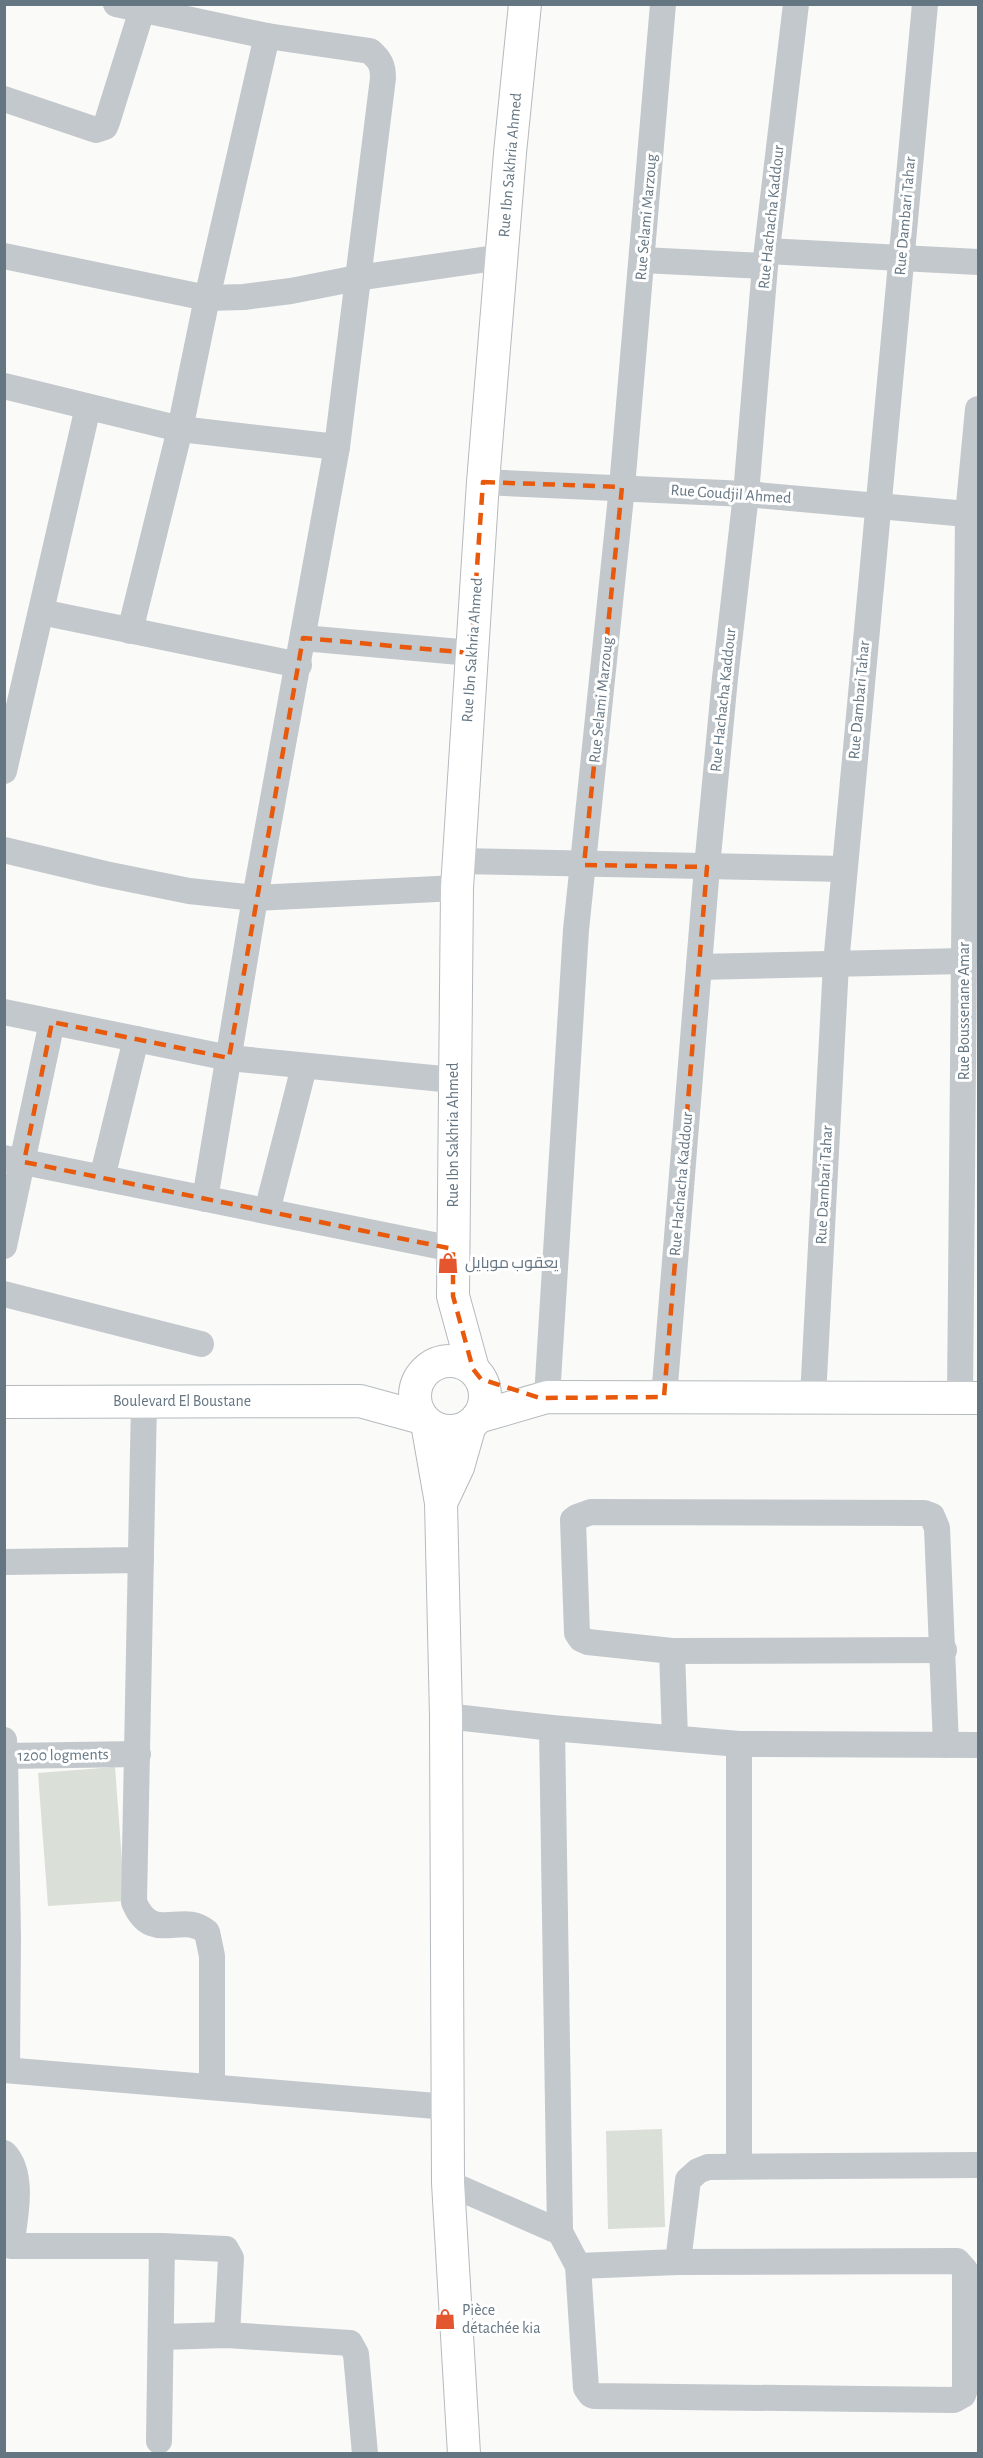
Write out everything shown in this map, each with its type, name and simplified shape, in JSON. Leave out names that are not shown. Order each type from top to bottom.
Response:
[{"type":"main road","name":"Rue Ibn Sakhria Ahmed","points":[[453,1296],[453,1080],[458,875],[483,482],[525,4]]},
{"type":"main road","points":[[453,1296],[427,1370],[416,1385],[415,1402],[424,1420],[441,1503],[446,1716],[448,2183],[464,2454]]},
{"type":"main road","points":[[441,1503],[458,1467],[474,1421],[485,1402],[485,1390],[477,1374],[453,1296]]},
{"type":"main road","points":[[360,1401],[443,1361],[455,1361],[477,1374],[544,1398]]},
{"type":"main road","points":[[360,1401],[424,1420],[446,1431],[458,1430],[474,1421],[544,1398],[969,1398]]},
{"type":"main road","name":"Boulevard El Boustane","points":[[4,1402],[360,1401]]},
{"type":"street","name":"Rue Selami Marzoug","points":[[544,1398],[570,999],[622,488],[663,4]]},
{"type":"street","name":"Rue Hachacha Kaddour","points":[[664,1397],[707,867],[746,494],[766,259],[796,4]]},
{"type":"street","name":"Rue Dambari Tahar","points":[[813,1398],[836,964],[925,4]]},
{"type":"street","points":[[4,99],[96,130],[105,127],[126,6],[267,36],[370,51],[379,59],[383,67],[337,447],[255,898],[206,1199]]},
{"type":"street","points":[[130,631],[180,429],[207,298],[267,36]]},
{"type":"street","points":[[4,256],[207,298],[244,297],[291,291],[357,278],[502,256]]},
{"type":"street","points":[[642,260],[900,259],[978,262]]},
{"type":"street","points":[[4,386],[180,429],[337,447]]},
{"type":"street","points":[[4,771],[88,407]]},
{"type":"street","name":"Rue Boussenane Amar","points":[[969,1398],[964,961],[973,515],[978,409]]},
{"type":"street","name":"Rue Goudjil Ahmed","points":[[483,482],[746,494],[973,515]]},
{"type":"street","points":[[40,612],[298,665]]},
{"type":"street","points":[[303,638],[471,653]]},
{"type":"street","points":[[4,850],[189,891],[255,898],[458,875],[584,865],[844,869]]},
{"type":"street","points":[[699,968],[964,961]]},
{"type":"street","points":[[4,1012],[229,1058],[453,1080]]},
{"type":"street","points":[[4,1245],[14,1160],[52,1022]]},
{"type":"street","points":[[102,1178],[136,1039]]},
{"type":"street","points":[[267,1211],[304,1067]]},
{"type":"street","points":[[14,1160],[453,1248]]},
{"type":"street","points":[[4,1294],[201,1344]]},
{"type":"street","points":[[144,1401],[134,1902],[144,1920],[156,1925],[196,1925],[207,1932],[212,1956],[212,2087]]},
{"type":"street","points":[[944,1650],[672,1651],[588,1642],[579,1636],[576,1628],[573,1520],[577,1516],[591,1512],[928,1514],[934,1520],[937,1528],[944,1650],[946,1745]]},
{"type":"street","points":[[4,1562],[141,1560]]},
{"type":"street","points":[[672,1651],[675,1738]]},
{"type":"street","points":[[446,1716],[552,1728],[739,1744],[978,1745]]},
{"type":"street","points":[[552,1728],[560,2232],[578,2266],[586,2388],[594,2396],[954,2400],[963,2395],[966,2379],[965,2273],[963,2266],[957,2261],[678,2262],[578,2266]]},
{"type":"street","name":"1200 logments","points":[[4,1740],[5,1756],[138,1754]]},
{"type":"street","points":[[739,1744],[739,2166]]},
{"type":"street","points":[[5,1756],[6,2070],[447,2106]]},
{"type":"street","points":[[4,2153],[12,2162],[17,2175],[8,2247],[220,2247],[230,2253],[227,2335]]},
{"type":"street","points":[[678,2262],[688,2180],[698,2171],[708,2167],[978,2165]]},
{"type":"street","points":[[448,2183],[560,2232]]},
{"type":"street","points":[[159,2441],[162,2246]]},
{"type":"street","points":[[161,2337],[227,2335],[345,2342],[352,2345],[356,2354],[365,2454]]},
{"type":"highlighted area","points":[[483,482],[622,487],[584,865],[707,867],[664,1397],[540,1398],[481,1379],[473,1369],[453,1296],[453,1249],[24,1162],[52,1022],[229,1058],[303,638],[471,653]]},
{"type":"shaded area","points":[[115,1767],[125,1901],[48,1906],[38,1773]]},
{"type":"shaded area","points":[[662,2129],[665,2227],[608,2229],[606,2131]]},
{"type":"place","name":"يعقوب موبايل","points":[[448,1263]]},
{"type":"place","name":"Pièce détachée kia","points":[[445,2319]]}]
